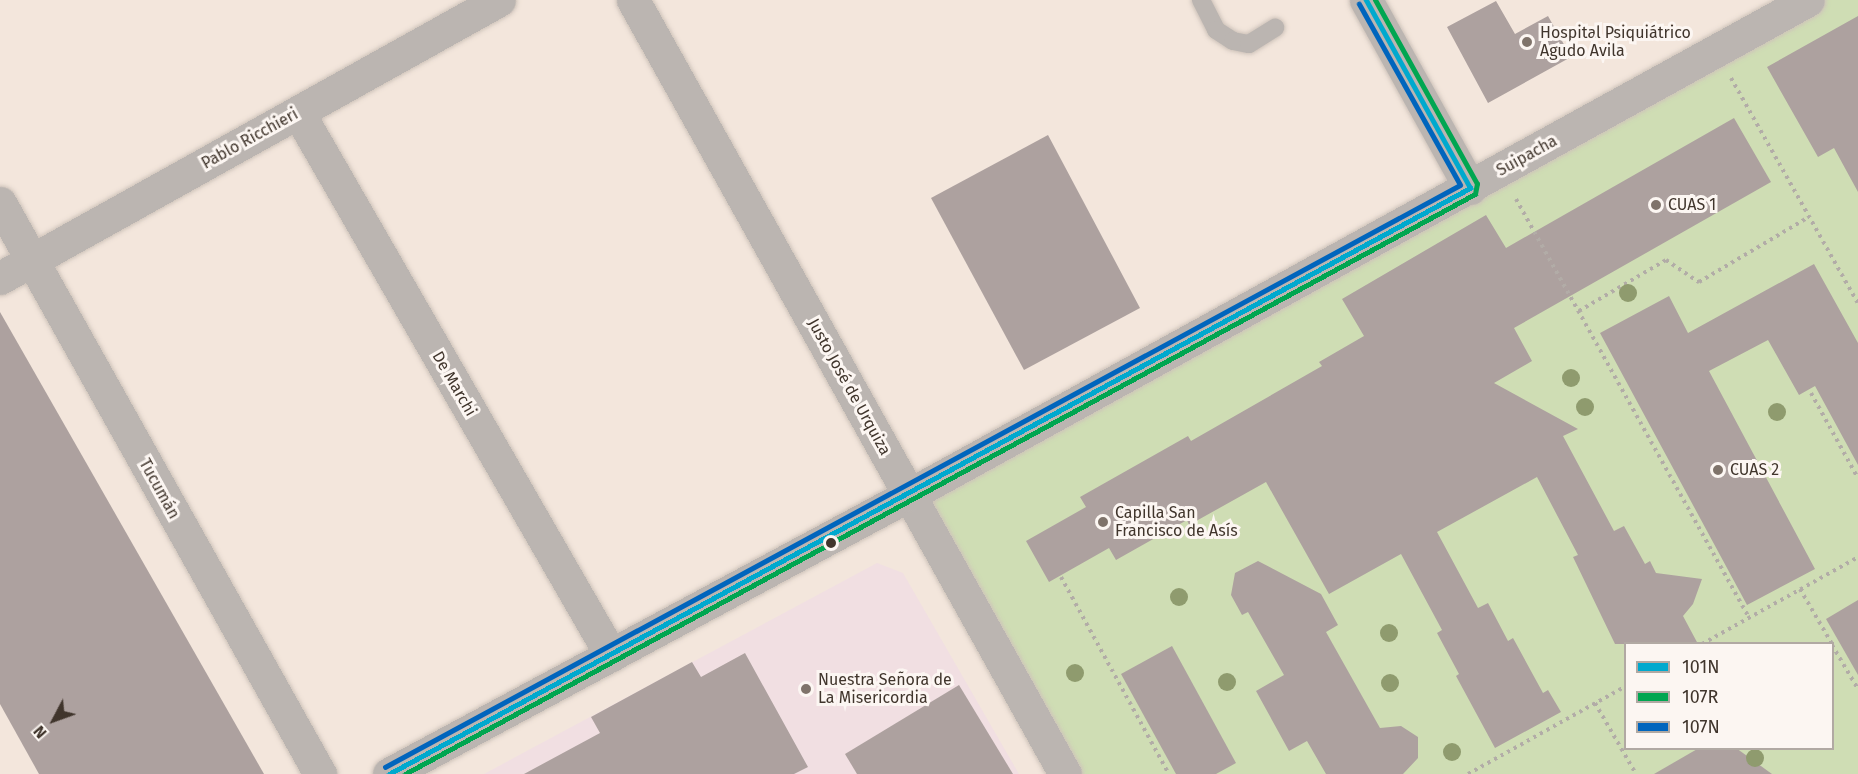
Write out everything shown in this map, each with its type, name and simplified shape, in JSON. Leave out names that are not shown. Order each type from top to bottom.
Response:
[{"type":"street","name":"Pablo Ricchieri","points":[[0,278],[499,0]]},
{"type":"street","name":"Justo José de Urquiza","points":[[633,0],[1065,774]]},
{"type":"street","points":[[1366,0],[1470,188]]},
{"type":"street","name":"Suipacha","points":[[389,774],[909,495],[1808,0]]},
{"type":"street","name":"De Marchi","points":[[298,112],[610,655]]},
{"type":"street","name":"Tucumán","points":[[0,203],[320,774]]},
{"type":"lane","points":[[1201,0],[1216,30],[1233,41],[1249,44],[1275,28]]},
{"type":"path","points":[[1716,51],[1858,303]]},
{"type":"path","points":[[1501,171],[1749,617]]},
{"type":"path","points":[[1579,311],[1666,260],[1699,282],[1809,216]]},
{"type":"path","points":[[1811,393],[1858,478]]},
{"type":"path","points":[[1705,642],[1858,556]]},
{"type":"path","points":[[1061,577],[1169,774]]},
{"type":"path","points":[[1800,589],[1831,642]]},
{"type":"path","points":[[1834,647],[1858,689]]},
{"type":"path","points":[[1468,774],[1624,687]]},
{"type":"path","points":[[1595,703],[1636,774]]},
{"type":"shaded area","name":"Nuestra Señora de La Misericordia","points":[[877,563],[903,573],[1019,774],[484,774]]},
{"type":"green space","points":[[1808,0],[1858,0],[1858,774],[1065,774],[909,495]]},
{"type":"building","points":[[1496,1],[1515,34],[1548,16],[1571,57],[1488,103],[1447,27]]},
{"type":"building","points":[[1858,16],[1858,192],[1834,148],[1818,157],[1767,67]]},
{"type":"building","points":[[1734,118],[1771,182],[1514,328],[1532,361],[1494,383],[1578,429],[1563,436],[1614,531],[1624,526],[1645,564],[1650,561],[1656,573],[1702,579],[1693,604],[1683,616],[1697,642],[1615,644],[1573,557],[1578,555],[1537,477],[1437,532],[1478,608],[1488,603],[1508,641],[1513,638],[1543,693],[1548,690],[1561,712],[1495,748],[1456,676],[1459,674],[1437,633],[1442,630],[1401,554],[1329,594],[1266,482],[1189,525],[1187,520],[1116,560],[1109,548],[1049,582],[1026,541],[1086,507],[1080,497],[1188,436],[1191,441],[1322,366],[1319,362],[1364,336],[1342,299],[1486,215],[1506,248]]},
{"type":"building","points":[[1048,135],[1140,308],[1024,370],[931,198]]},
{"type":"building","name":"CUAS 2","points":[[1814,264],[1858,343],[1858,465],[1815,386],[1799,395],[1768,340],[1709,371],[1815,569],[1747,605],[1600,333],[1669,296],[1688,333]]},
{"type":"building","points":[[0,312],[264,774],[39,774],[0,704]]},
{"type":"building","points":[[1258,561],[1321,594],[1338,625],[1326,632],[1380,728],[1401,726],[1418,737],[1418,758],[1403,774],[1326,774],[1307,741],[1289,751],[1256,691],[1284,675],[1248,612],[1242,615],[1231,595],[1235,573]]},
{"type":"building","points":[[1858,600],[1858,675],[1826,619]]},
{"type":"building","points":[[1172,646],[1236,763],[1216,774],[1176,774],[1121,674]]},
{"type":"building","points":[[745,653],[808,767],[794,774],[524,774],[600,733],[591,717],[692,662],[701,677]]},
{"type":"building","points":[[959,685],[1013,774],[857,774],[845,754]]},
{"type":"building","points":[[1696,750],[1739,750],[1772,774],[1654,774]]},
{"type":"transit line","name":"101N","points":[[389,774],[1470,188],[1366,0]]},
{"type":"transit line","name":"107R","points":[[405,774],[1475,194],[1477,184],[1375,0]]},
{"type":"transit line","name":"107N","points":[[385,767],[1460,185],[1359,4]]},
{"type":"place","name":"Hospital Psiquiátrico Agudo Avila","points":[[1527,42]]},
{"type":"place","name":"CUAS 1","points":[[1656,205]]},
{"type":"place","name":"CUAS 2","points":[[1718,470]]},
{"type":"place","name":"Capilla San Francisco de Asís","points":[[1103,522]]},
{"type":"place","name":"Nuestra Señora de La Misericordia","points":[[806,689]]}]
